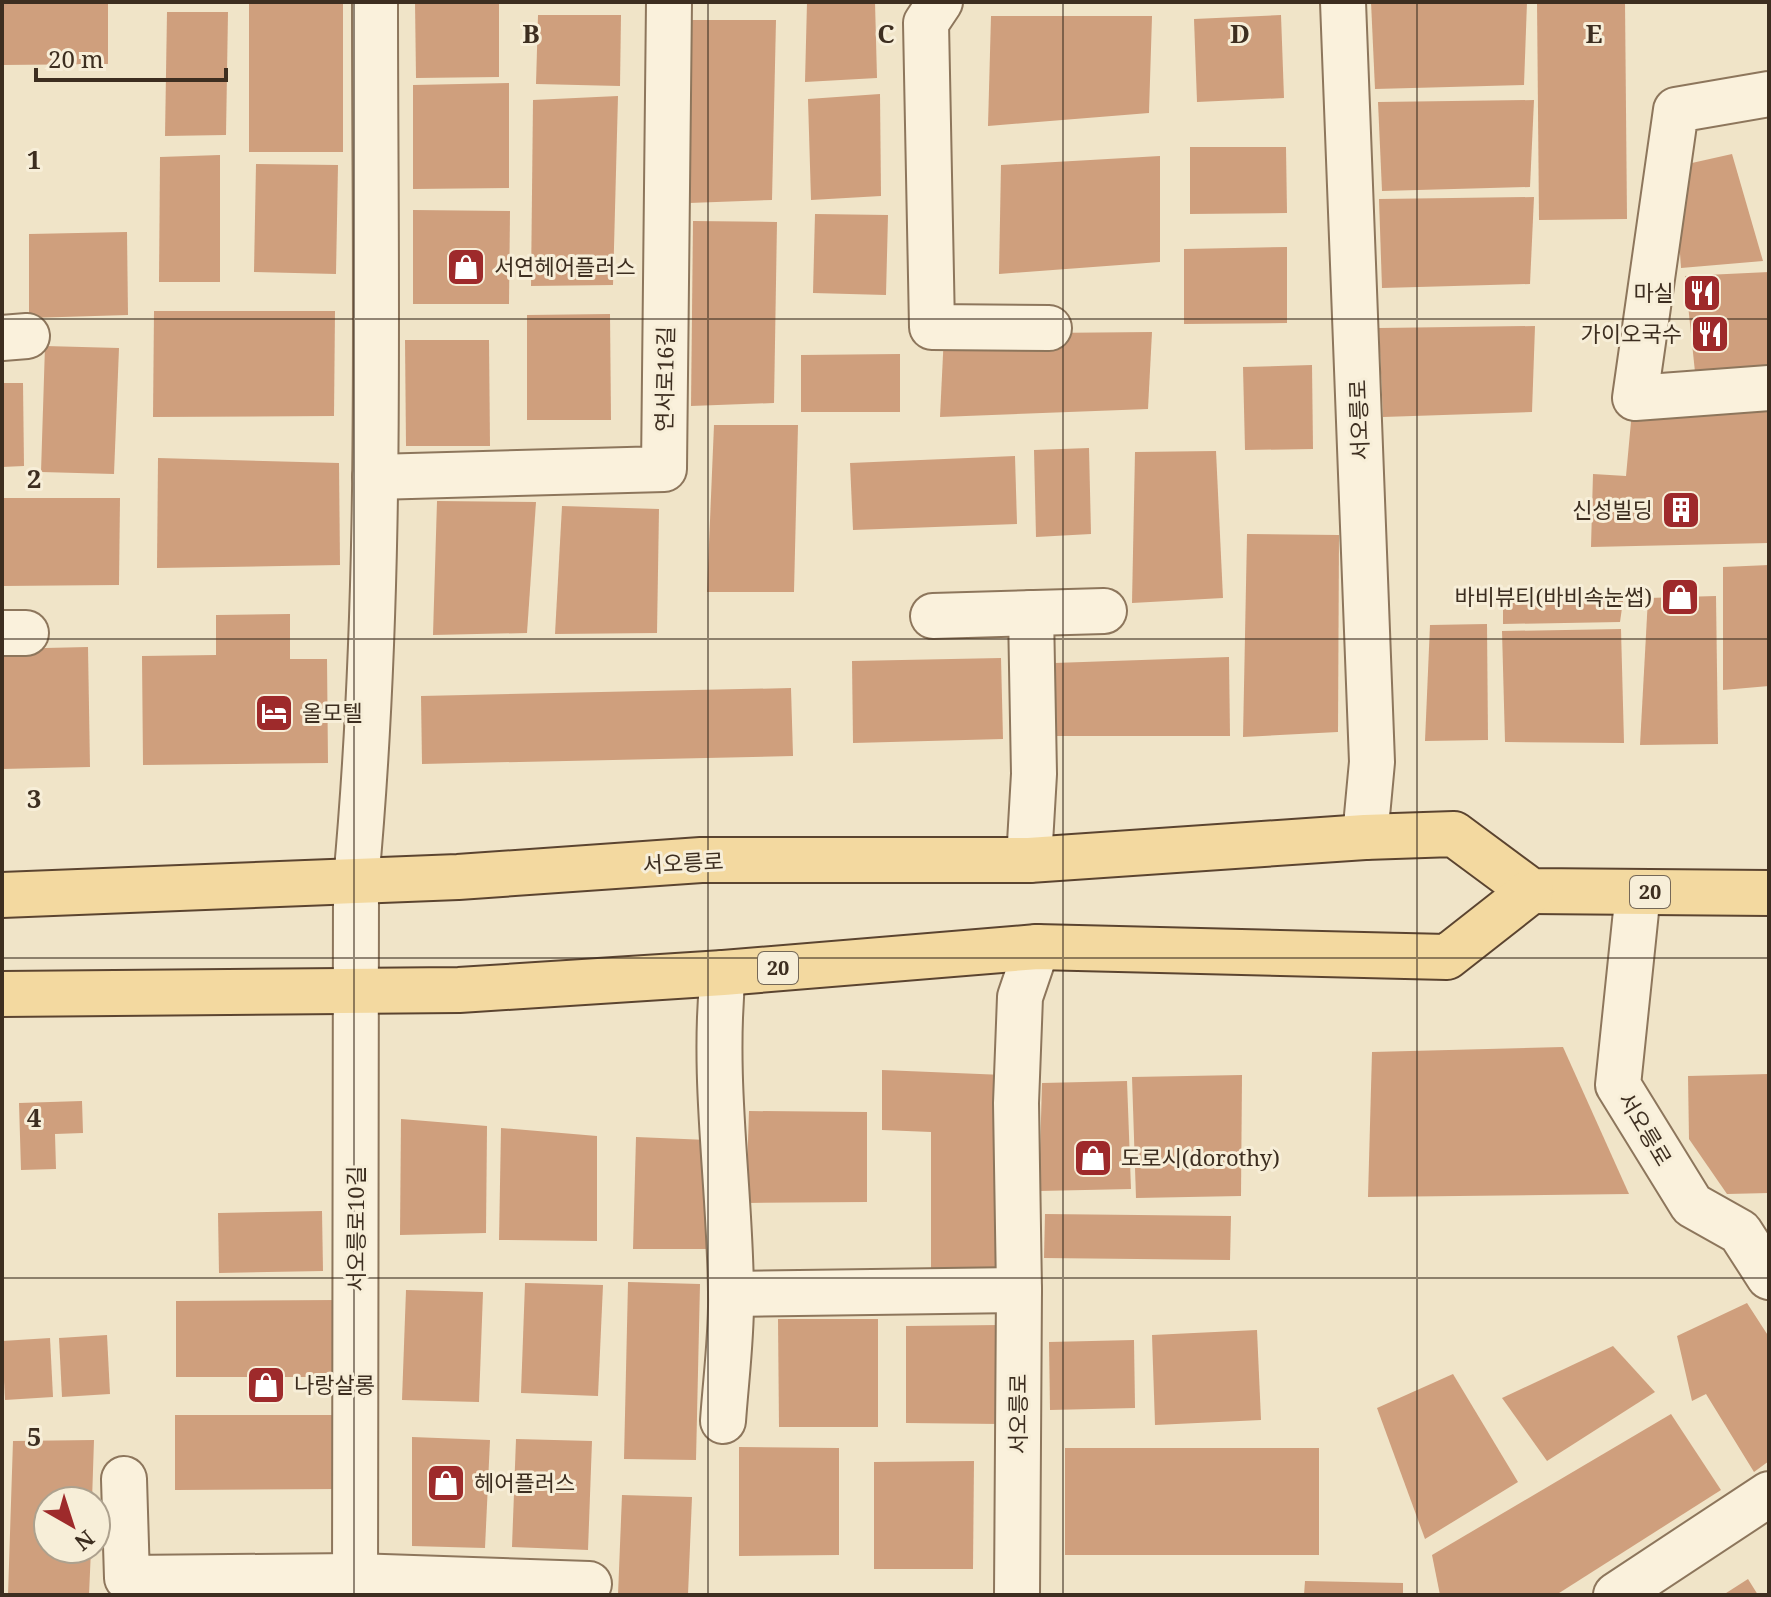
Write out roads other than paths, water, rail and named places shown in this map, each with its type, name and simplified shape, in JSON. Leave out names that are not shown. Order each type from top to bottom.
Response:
[{"type":"main road","name":"서오릉로","points":[[2,895],[356,881],[701,860],[1029,860],[1365,837],[1454,834],[1531,891]]},
{"type":"main road","name":"20","points":[[2,994],[459,990],[723,973],[1037,947],[1447,957],[1531,891],[1769,893]]},
{"type":"street","points":[[356,881],[363,799],[375,477],[375,2]]},
{"type":"street","name":"연서로16길","points":[[375,477],[664,469],[669,2]]},
{"type":"street","points":[[940,2],[926,23],[932,327],[1049,328]]},
{"type":"street","name":"서오릉로","points":[[1343,2],[1372,762],[1365,837]]},
{"type":"street","points":[[1769,94],[1676,110],[1635,398],[1769,388]]},
{"type":"street","points":[[933,616],[1104,611]]},
{"type":"street","points":[[1029,860],[1034,774],[1031,613]]},
{"type":"street","name":"서오릉로10길","points":[[355,1586],[356,881]]},
{"type":"street","name":"서오릉로","points":[[1638,892],[1618,1085],[1692,1205],[1740,1232],[1769,1277]]},
{"type":"street","name":"서오릉로","points":[[1017,1595],[1019,1290],[1016,1103],[1020,997],[1037,947]]},
{"type":"street","points":[[723,973],[720,1040],[731,1294],[723,1421]]},
{"type":"street","points":[[731,1294],[1019,1290]]},
{"type":"street","points":[[124,1479],[127,1578],[355,1586],[589,1584]]},
{"type":"street","points":[[1616,1595],[1769,1494]]},
{"type":"place","name":"서연헤어플러스","points":[[466,267]]},
{"type":"place","name":"마실","points":[[1702,293]]},
{"type":"place","name":"가이오국수","points":[[1710,334]]},
{"type":"place","name":"신성빌딩","points":[[1681,510]]},
{"type":"place","name":"바비뷰티(바비속눈썹)","points":[[1680,597]]},
{"type":"place","name":"올모텔","points":[[274,713]]},
{"type":"place","name":"도로시(dorothy)","points":[[1093,1158]]},
{"type":"place","name":"나랑살롱","points":[[266,1385]]},
{"type":"place","name":"헤어플러스","points":[[446,1483]]}]
